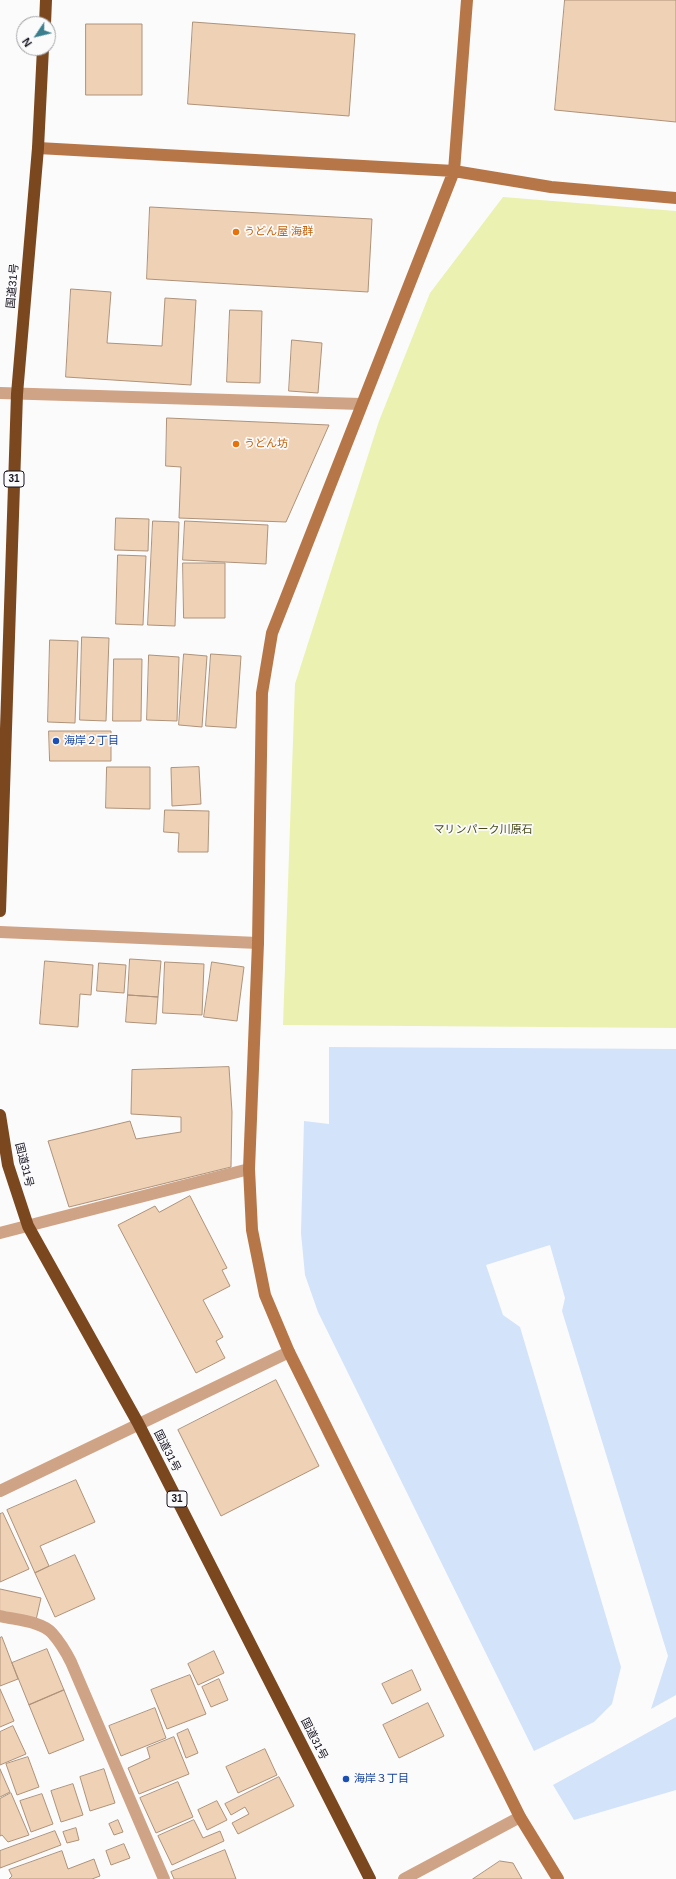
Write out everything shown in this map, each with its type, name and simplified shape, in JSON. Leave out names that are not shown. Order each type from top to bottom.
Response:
[{"type":"highway","points":[[45,16],[46,0]]},
{"type":"highway","name":"国道31号","points":[[0,910],[16,394],[38,148],[43,56]]},
{"type":"highway","name":"国道31号","points":[[0,1115],[8,1165],[28,1226],[138,1423],[370,1879]]},
{"type":"street","points":[[467,0],[454,171],[272,633],[262,694],[258,943],[249,1169],[252,1230],[265,1295],[289,1352],[520,1817],[558,1879]]},
{"type":"street","points":[[38,148],[454,171],[551,187],[676,198]]},
{"type":"street","points":[[0,393],[361,404]]},
{"type":"street","points":[[0,932],[258,943]]},
{"type":"street","points":[[0,1233],[249,1169]]},
{"type":"street","points":[[0,1491],[138,1423],[289,1352]]},
{"type":"street","points":[[0,1616],[41,1626],[52,1632],[62,1647],[71,1662],[164,1879]]},
{"type":"street","points":[[404,1879],[520,1817]]},
{"type":"green space","name":"マリンパーク川原石","points":[[503,197],[676,211],[676,1028],[283,1025],[295,684],[379,421],[430,293]]},
{"type":"water","points":[[329,1047],[676,1049],[676,1695],[651,1709],[668,1656],[562,1311],[565,1298],[550,1245],[486,1265],[503,1315],[520,1327],[621,1667],[612,1704],[594,1722],[534,1751],[318,1312],[305,1275],[301,1233],[304,1121],[329,1124]]},
{"type":"water","points":[[676,1717],[676,1790],[574,1820],[553,1785]]},
{"type":"building","points":[[565,0],[676,0],[676,122],[555,110]]},
{"type":"building","points":[[193,22],[355,34],[349,116],[188,104]]},
{"type":"building","points":[[86,24],[142,24],[142,95],[86,95]]},
{"type":"building","points":[[150,207],[372,219],[368,292],[147,279]]},
{"type":"building","points":[[71,289],[111,292],[107,343],[162,346],[165,298],[196,300],[191,385],[66,377]]},
{"type":"building","points":[[230,310],[262,311],[260,383],[227,382]]},
{"type":"building","points":[[292,340],[322,343],[318,393],[289,391]]},
{"type":"building","points":[[167,418],[329,425],[286,522],[179,518],[181,467],[166,466]]},
{"type":"building","points":[[116,518],[149,519],[148,551],[115,550]]},
{"type":"building","points":[[153,521],[179,522],[175,626],[148,625]]},
{"type":"building","points":[[185,521],[268,525],[266,564],[183,560]]},
{"type":"building","points":[[118,555],[146,556],[143,625],[116,624]]},
{"type":"building","points":[[183,563],[225,563],[225,618],[184,618]]},
{"type":"building","points":[[82,637],[109,638],[106,721],[80,720]]},
{"type":"building","points":[[50,640],[78,641],[75,723],[48,722]]},
{"type":"building","points":[[184,654],[207,656],[202,727],[179,725]]},
{"type":"building","points":[[211,654],[241,656],[236,728],[206,726]]},
{"type":"building","points":[[149,655],[179,657],[177,721],[147,720]]},
{"type":"building","points":[[114,659],[142,659],[141,721],[113,721]]},
{"type":"building","points":[[49,731],[111,731],[111,761],[50,761]]},
{"type":"building","points":[[107,767],[150,767],[150,809],[106,808]]},
{"type":"building","points":[[199,767],[201,804],[172,806],[171,768]]},
{"type":"building","points":[[165,810],[209,811],[208,852],[178,852],[179,833],[164,832]]},
{"type":"building","points":[[130,959],[161,961],[158,997],[128,995]]},
{"type":"building","points":[[45,961],[93,965],[91,995],[80,994],[78,1027],[40,1024]]},
{"type":"building","points":[[165,962],[204,964],[202,1015],[163,1013]]},
{"type":"building","points":[[212,962],[244,967],[237,1021],[204,1017]]},
{"type":"building","points":[[99,963],[126,965],[124,993],[97,991]]},
{"type":"building","points":[[128,995],[158,997],[156,1024],[126,1022]]},
{"type":"building","points":[[229,1067],[232,1112],[231,1167],[69,1207],[48,1141],[130,1121],[136,1139],[181,1132],[181,1117],[131,1114],[132,1070]]},
{"type":"building","points":[[190,1196],[227,1268],[222,1270],[230,1286],[203,1300],[223,1337],[216,1341],[225,1358],[196,1373],[118,1225],[155,1206],[159,1212]]},
{"type":"building","points":[[276,1380],[319,1466],[221,1516],[178,1430]]},
{"type":"building","points":[[76,1480],[95,1522],[40,1546],[49,1566],[35,1573],[7,1510]]},
{"type":"building","points":[[3,1513],[29,1569],[0,1582],[0,1514]]},
{"type":"building","points":[[75,1555],[95,1599],[55,1617],[35,1573]]},
{"type":"building","points":[[0,1589],[41,1598],[36,1620],[0,1613]]},
{"type":"building","points":[[2,1637],[18,1679],[0,1686],[0,1638]]},
{"type":"building","points":[[47,1649],[64,1690],[29,1705],[12,1663]]},
{"type":"building","points":[[214,1651],[224,1673],[198,1685],[188,1664]]},
{"type":"building","points":[[412,1670],[421,1690],[392,1704],[382,1684]]},
{"type":"building","points":[[190,1675],[206,1714],[167,1729],[151,1690]]},
{"type":"building","points":[[219,1679],[228,1700],[211,1707],[202,1687]]},
{"type":"building","points":[[0,1689],[14,1721],[0,1727]]},
{"type":"building","points":[[64,1690],[84,1740],[49,1754],[29,1705]]},
{"type":"building","points":[[428,1703],[444,1736],[399,1758],[383,1725]]},
{"type":"building","points":[[155,1708],[166,1738],[121,1756],[109,1726]]},
{"type":"building","points":[[13,1726],[26,1754],[0,1765],[0,1732]]},
{"type":"building","points":[[188,1729],[198,1753],[186,1758],[177,1734]]},
{"type":"building","points":[[174,1737],[189,1774],[139,1794],[128,1768],[150,1758],[147,1748]]},
{"type":"building","points":[[265,1749],[277,1775],[238,1793],[226,1767]]},
{"type":"building","points":[[28,1757],[39,1787],[17,1795],[6,1764]]},
{"type":"building","points":[[0,1769],[10,1792],[0,1797]]},
{"type":"building","points":[[104,1769],[115,1803],[90,1811],[80,1777]]},
{"type":"building","points":[[279,1777],[294,1806],[238,1834],[232,1823],[249,1814],[245,1807],[231,1815],[225,1804]]},
{"type":"building","points":[[178,1782],[193,1817],[156,1833],[140,1798]]},
{"type":"building","points":[[73,1784],[83,1815],[61,1822],[51,1791]]},
{"type":"building","points":[[11,1793],[29,1835],[8,1842],[2,1835],[0,1836],[0,1799]]},
{"type":"building","points":[[42,1794],[53,1824],[31,1832],[20,1801]]},
{"type":"building","points":[[217,1801],[227,1820],[207,1830],[198,1810]]},
{"type":"building","points":[[118,1820],[123,1832],[114,1835],[109,1824]]},
{"type":"building","points":[[194,1820],[203,1838],[220,1831],[224,1841],[172,1865],[158,1836]]},
{"type":"building","points":[[76,1828],[79,1840],[67,1843],[63,1832]]},
{"type":"building","points":[[55,1831],[61,1845],[0,1868],[0,1851]]},
{"type":"building","points":[[124,1844],[130,1858],[111,1865],[106,1851]]},
{"type":"building","points":[[225,1850],[236,1879],[174,1879],[171,1872]]},
{"type":"building","points":[[62,1851],[68,1869],[94,1859],[100,1876],[92,1879],[9,1879],[12,1876],[9,1870]]},
{"type":"building","points":[[500,1861],[513,1863],[522,1879],[473,1879]]},
{"type":"place","name":"うどん屋 海群","points":[[236,232]]},
{"type":"place","name":"うどん坊","points":[[236,444]]},
{"type":"place","name":"海岸２丁目","points":[[56,741]]},
{"type":"place","name":"海岸３丁目","points":[[346,1779]]}]
